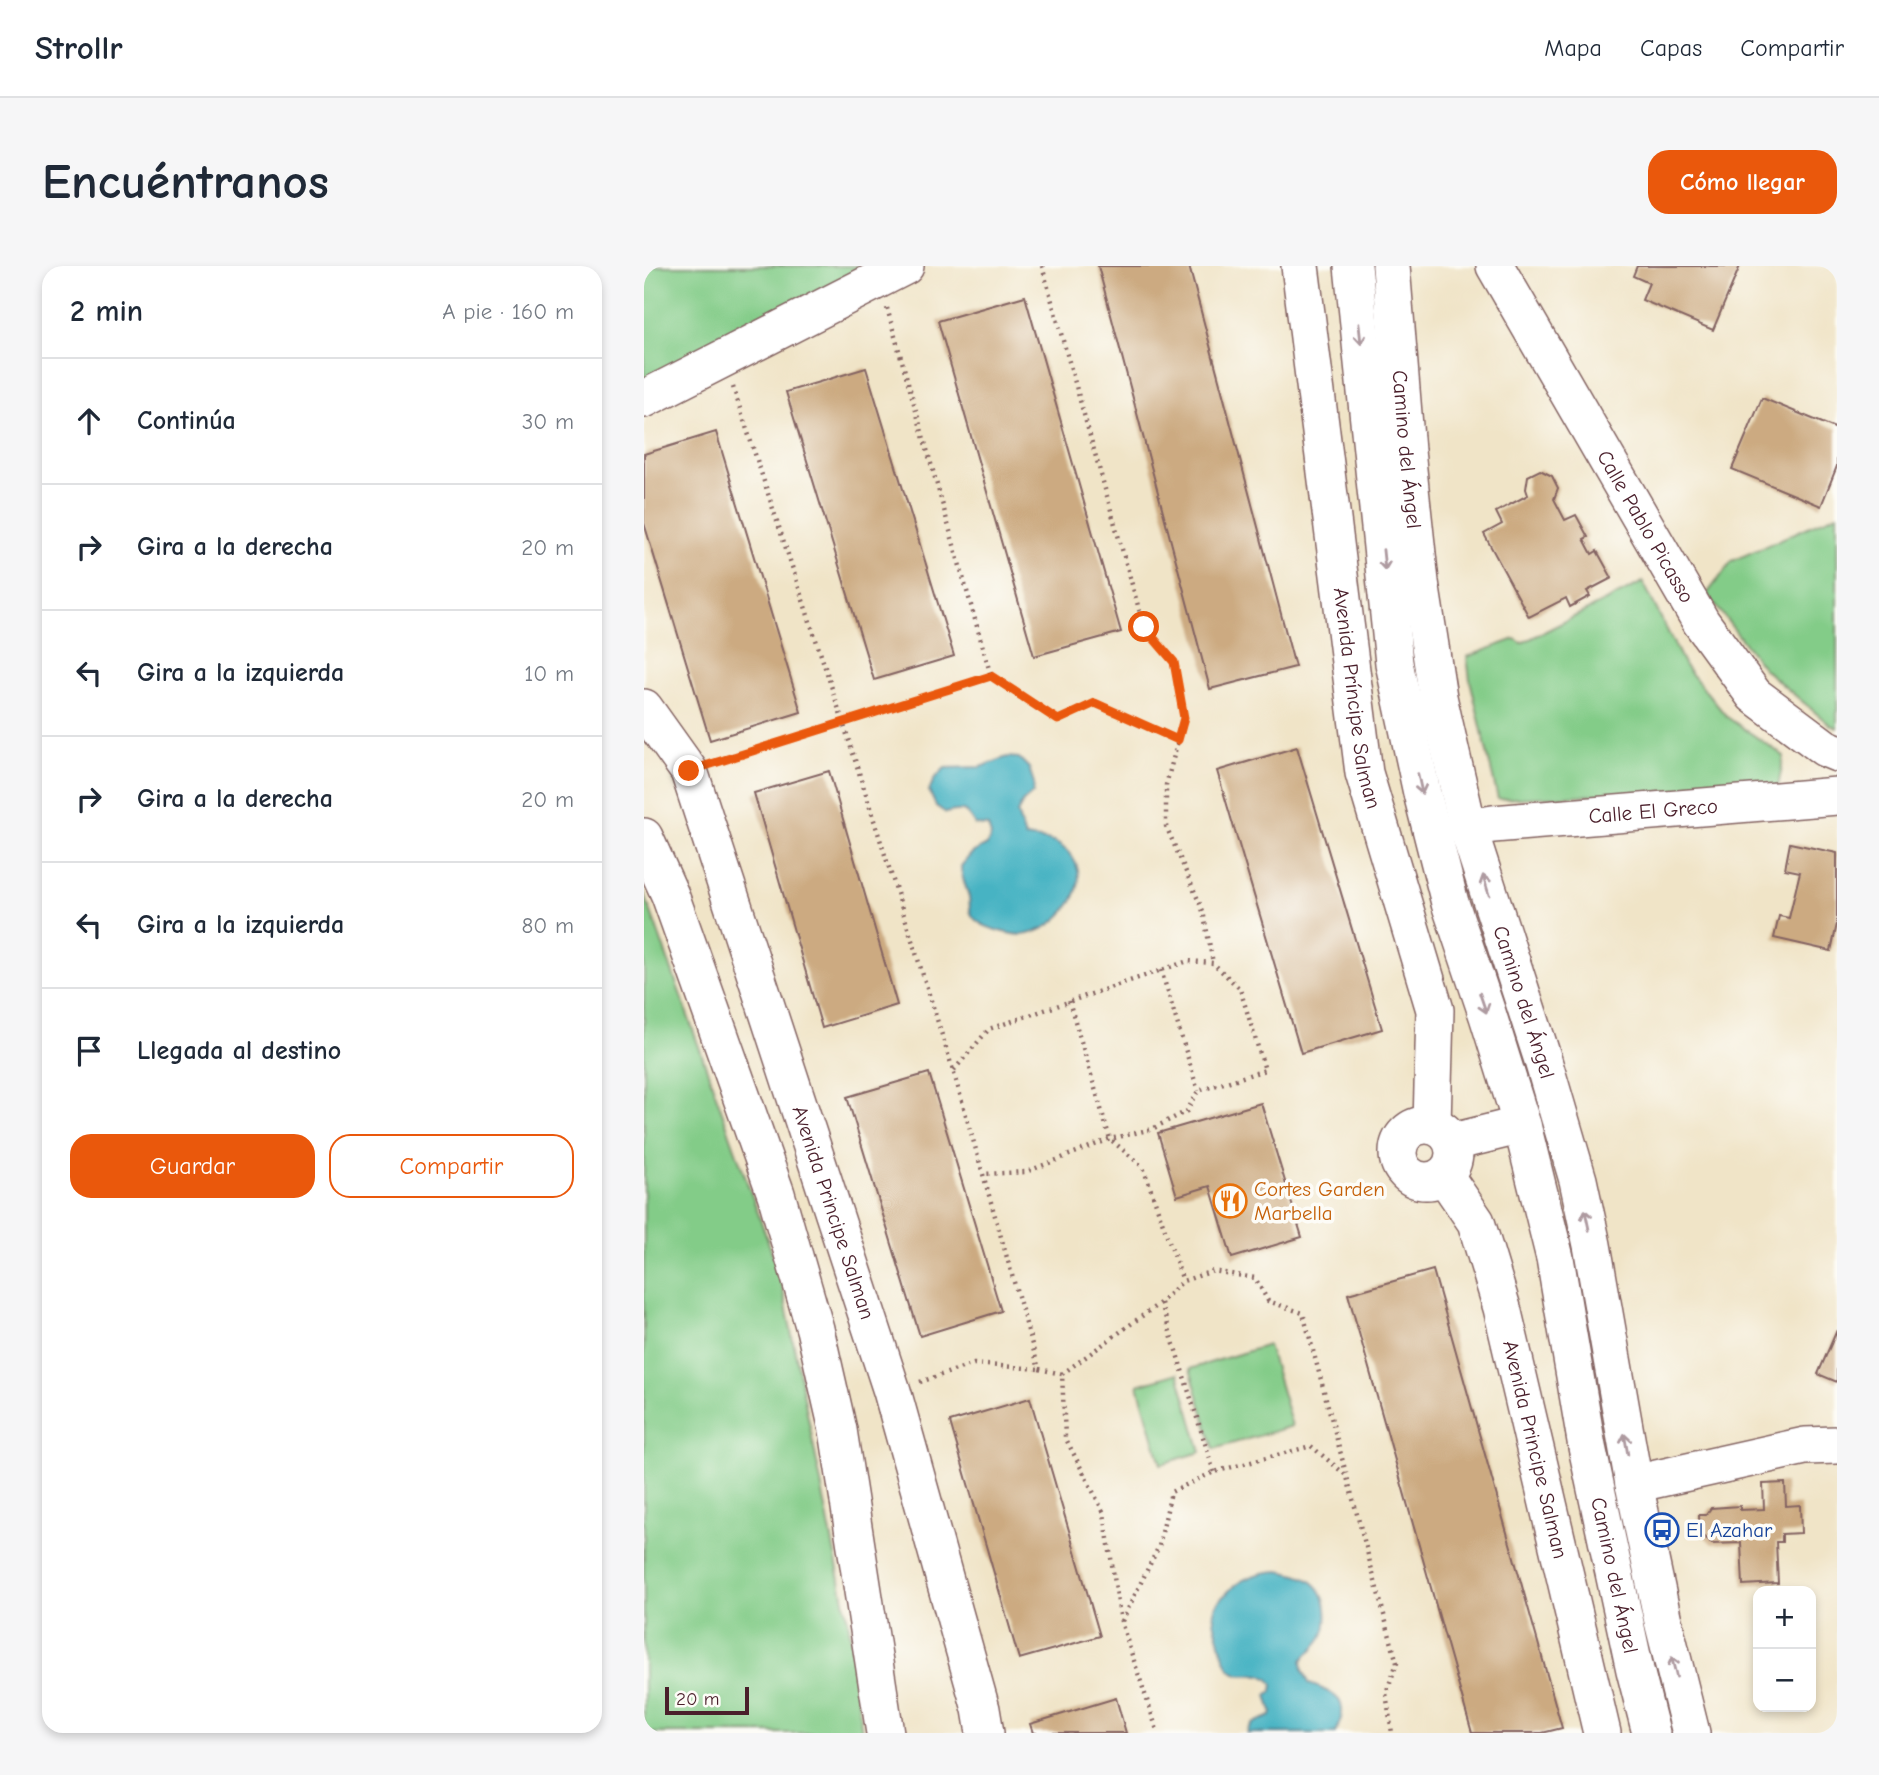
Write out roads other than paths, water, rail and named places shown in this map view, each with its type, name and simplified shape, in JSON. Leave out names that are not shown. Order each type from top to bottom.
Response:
[{"type":"street","name":"Avenida Príncipe Salman","points":[[1300,266],[1364,773],[1435,1010],[1443,1147]]},
{"type":"street","name":"Camino del Ángel","points":[[1353,266],[1394,663],[1422,793],[1450,903],[1522,1125],[1555,1258],[1587,1447],[1634,1670],[1651,1733]]},
{"type":"street","name":"Camino del Ángel","points":[[1391,266],[1420,582],[1438,697],[1468,828],[1542,1057],[1578,1180],[1634,1484],[1663,1621],[1691,1733]]},
{"type":"street","name":"Calle Pablo Picasso","points":[[1495,266],[1701,621],[1754,695],[1825,748],[1837,753]]},
{"type":"street","points":[[644,399],[892,273]]},
{"type":"street","name":"Avenida Principe Salman","points":[[644,708],[689,771],[892,1391],[981,1709],[985,1733]]},
{"type":"street","name":"Calle El Greco","points":[[1468,828],[1837,796]]},
{"type":"street","points":[[644,837],[670,895],[776,1194],[815,1329],[838,1430],[885,1733]]},
{"type":"street","points":[[1443,1147],[1522,1125]]},
{"type":"street","name":"Avenida Principe Salman","points":[[1443,1147],[1476,1222],[1502,1308],[1602,1733]]},
{"type":"street","points":[[1634,1484],[1805,1446],[1837,1445]]},
{"type":"water","points":[[1007,757],[1019,758],[1029,768],[1034,783],[1033,793],[1023,802],[1017,813],[1025,837],[1061,846],[1073,858],[1078,871],[1074,898],[1066,910],[1042,929],[1024,935],[993,929],[973,916],[961,866],[972,853],[987,845],[991,836],[988,826],[975,825],[964,811],[946,813],[936,806],[929,791],[934,779],[945,768],[981,767]]},
{"type":"water","points":[[1279,1571],[1304,1577],[1316,1585],[1324,1599],[1327,1619],[1324,1632],[1319,1642],[1302,1660],[1309,1683],[1333,1695],[1342,1705],[1340,1722],[1335,1733],[1247,1733],[1253,1723],[1271,1716],[1267,1695],[1272,1691],[1273,1684],[1263,1676],[1240,1675],[1230,1669],[1214,1622],[1214,1612],[1220,1600],[1243,1580],[1257,1574]]},
{"type":"place","name":"Cortes Garden Marbella","points":[[1230,1201]]},
{"type":"place","name":"El Azahar","points":[[1662,1530]]}]
